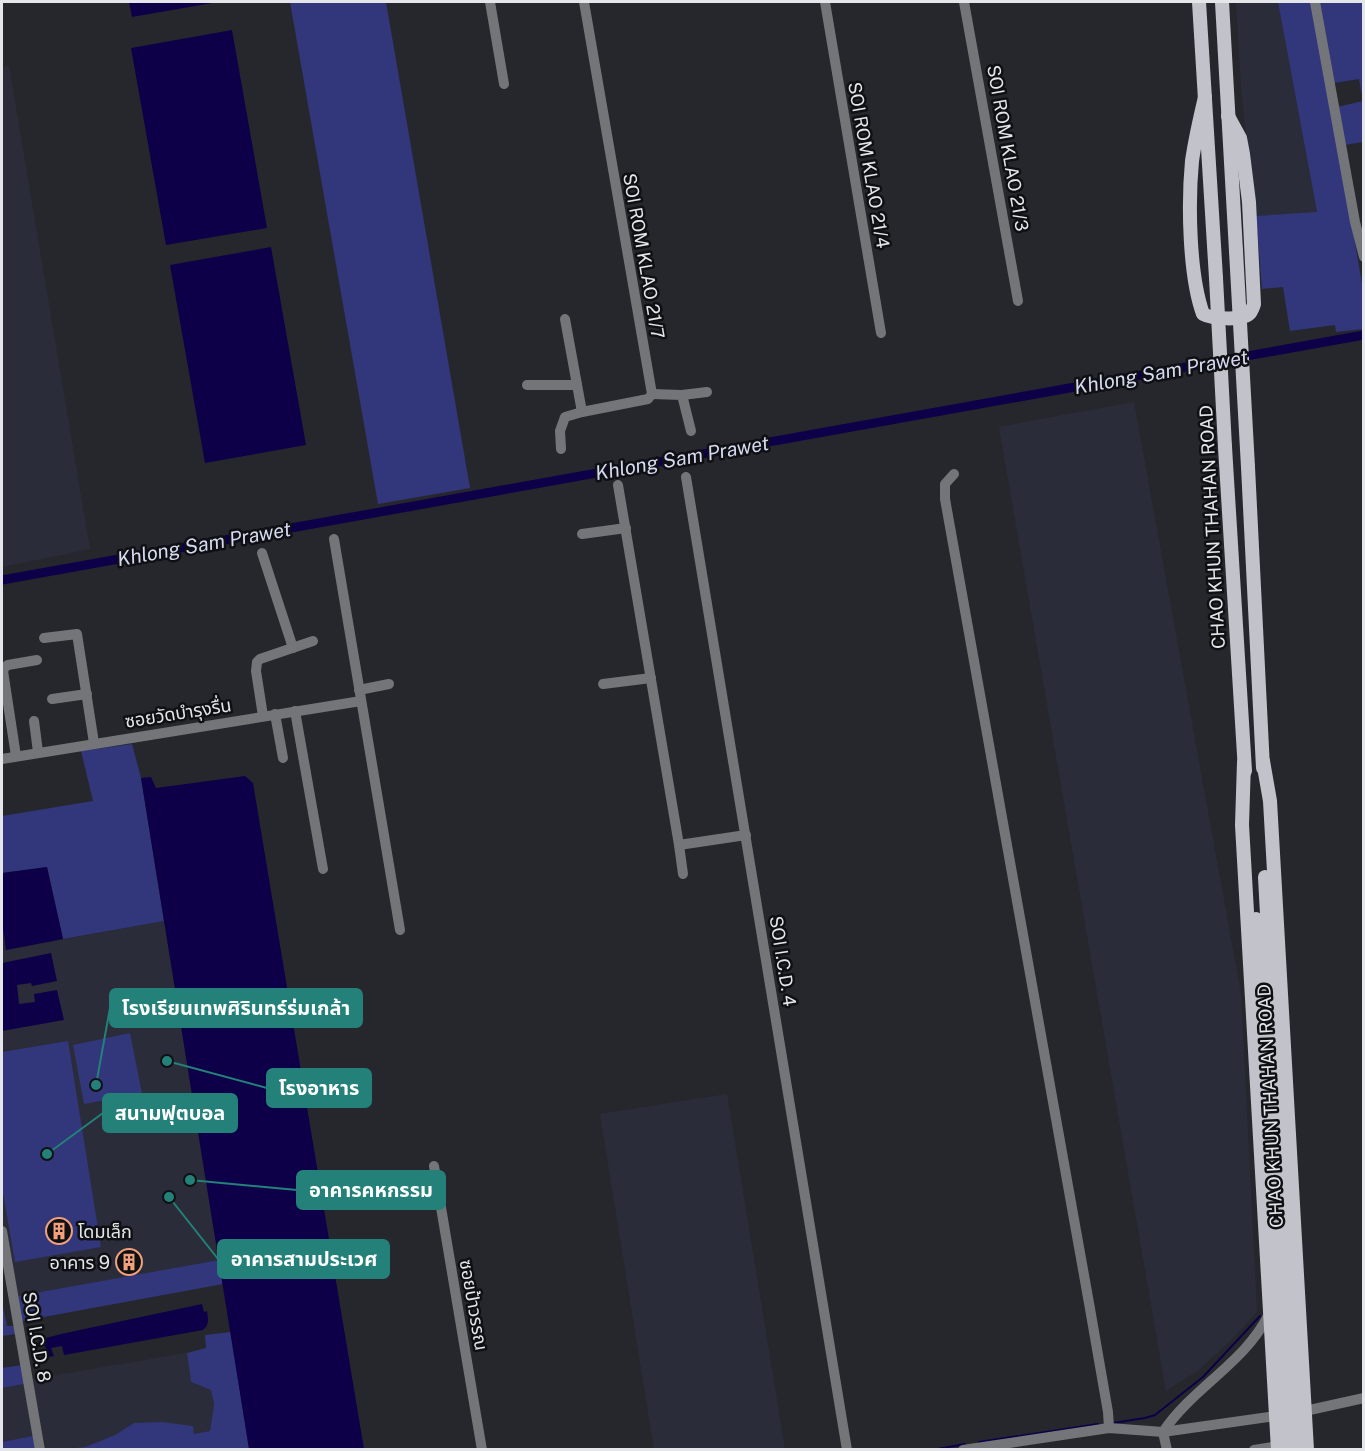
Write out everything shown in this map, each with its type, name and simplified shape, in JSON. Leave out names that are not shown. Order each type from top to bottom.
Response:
[{"type":"main road","name":"CHAO KHUN THAHAN ROAD","points":[[1199,2],[1244,762],[1304,1447]]},
{"type":"main road","name":"CHAO KHUN THAHAN ROAD","points":[[1222,2],[1263,761],[1281,1448]]},
{"type":"main road","points":[[1205,97],[1192,163],[1191,231],[1199,302],[1203,314],[1211,318],[1245,316],[1251,312],[1254,304],[1244,154],[1240,138],[1228,116]]},
{"type":"main road","name":"CHAO KHUN THAHAN ROAD","points":[[1263,761],[1270,801],[1305,1411],[1304,1447]]},
{"type":"main road","name":"CHAO KHUN THAHAN ROAD","points":[[1244,762],[1242,825],[1276,1416],[1281,1448]]},
{"type":"main road","points":[[1276,1416],[1305,1411]]},
{"type":"main road","points":[[1281,1448],[1304,1447]]},
{"type":"street","points":[[490,2],[504,84]]},
{"type":"street","name":"SOI ROM KLAO 21/7","points":[[584,2],[652,394]]},
{"type":"street","name":"SOI ROM KLAO 21/4","points":[[825,2],[881,333]]},
{"type":"street","name":"SOI ROM KLAO 21/3","points":[[964,2],[1018,301]]},
{"type":"street","points":[[1315,2],[1357,232],[1364,257]]},
{"type":"street","points":[[565,320],[582,412]]},
{"type":"street","points":[[527,385],[577,385]]},
{"type":"street","points":[[561,449],[562,421],[570,414],[648,399],[652,394],[682,395],[707,392]]},
{"type":"street","points":[[682,395],[691,430]]},
{"type":"street","points":[[954,474],[945,484],[945,499],[1091,1314],[1109,1428]]},
{"type":"street","name":"SOI I.C.D. 4","points":[[686,477],[846,1449]]},
{"type":"street","points":[[618,485],[683,874]]},
{"type":"street","points":[[582,534],[626,528]]},
{"type":"street","points":[[334,539],[400,930]]},
{"type":"street","points":[[262,553],[292,648]]},
{"type":"street","points":[[44,638],[77,634],[94,743]]},
{"type":"street","points":[[263,716],[256,671],[257,662],[260,658],[314,641]]},
{"type":"street","points":[[16,756],[3,671],[8,665],[37,660]]},
{"type":"street","points":[[603,684],[651,678]]},
{"type":"street","name":"ซอยวัดบำรุงรื่น","points":[[2,759],[295,711],[360,695],[389,684]]},
{"type":"street","points":[[52,699],[87,694]]},
{"type":"street","points":[[295,711],[322,869]]},
{"type":"street","points":[[275,714],[283,758]]},
{"type":"street","points":[[34,721],[38,752]]},
{"type":"street","points":[[679,845],[746,835]]},
{"type":"street","name":"ซอยป้าวรรณ","points":[[434,1166],[482,1449]]},
{"type":"street","name":"SOI I.C.D. 8","points":[[2,1231],[40,1449]]},
{"type":"street","points":[[1167,1449],[1163,1432],[1174,1415],[1254,1341],[1271,1311]]},
{"type":"street","points":[[1305,1411],[1364,1398]]},
{"type":"street","points":[[963,1449],[1109,1428],[1163,1432],[1276,1416]]},
{"type":"street","points":[[1254,1449],[1281,1448]]},
{"type":"shaded area","points":[[129,2],[218,2],[132,17]]},
{"type":"shaded area","points":[[290,2],[386,2],[470,488],[378,504]]},
{"type":"shaded area","points":[[1236,2],[1278,2],[1317,213],[1256,216],[1242,98]]},
{"type":"shaded area","points":[[1278,2],[1313,2],[1363,289],[1363,329],[1336,332],[1335,325],[1290,331],[1283,287],[1262,289],[1256,216],[1317,212]]},
{"type":"shaded area","points":[[1319,2],[1363,2],[1363,101],[1359,79],[1334,83]]},
{"type":"shaded area","points":[[232,30],[267,228],[166,245],[131,48]]},
{"type":"shaded area","points":[[9,66],[90,549],[2,567],[2,67]]},
{"type":"shaded area","points":[[1363,101],[1363,142],[1345,145],[1337,107]]},
{"type":"shaded area","points":[[271,247],[306,445],[205,463],[170,265]]},
{"type":"shaded area","points":[[1134,402],[1241,994],[1257,1312],[1200,1369],[1166,1391],[999,427]]},
{"type":"shaded area","points":[[132,744],[141,778],[164,921],[63,939],[47,867],[2,873],[2,816],[93,801],[81,751]]},
{"type":"shaded area","points":[[245,776],[253,783],[364,1449],[249,1449],[141,778],[151,777],[156,788]]},
{"type":"shaded area","points":[[47,867],[63,939],[6,950],[2,921],[2,873]]},
{"type":"shaded area","points":[[164,921],[219,1260],[15,1297],[2,1219],[2,951]]},
{"type":"shaded area","points":[[51,953],[57,981],[32,986],[31,983],[17,985],[19,1004],[35,1002],[34,994],[57,990],[64,1020],[2,1031],[2,963]]},
{"type":"shaded area","points":[[130,1033],[143,1099],[117,1103],[116,1098],[84,1104],[73,1045]]},
{"type":"shaded area","points":[[68,1041],[101,1247],[15,1262],[2,1187],[2,1052]]},
{"type":"shaded area","points":[[727,1094],[785,1449],[654,1449],[600,1114]]},
{"type":"shaded area","points":[[219,1260],[223,1284],[22,1321],[18,1296]]},
{"type":"shaded area","points":[[2,1302],[7,1326],[15,1326],[16,1334],[2,1336]]},
{"type":"shaded area","points":[[202,1304],[204,1312],[207,1311],[208,1319],[207,1326],[203,1330],[64,1355],[62,1346],[51,1348],[54,1356],[49,1357],[44,1343],[46,1338],[61,1334]]},
{"type":"shaded area","points":[[231,1332],[249,1449],[65,1449],[85,1447],[115,1435],[134,1423],[162,1422],[193,1426],[194,1434],[210,1431],[214,1404],[211,1390],[191,1382],[187,1353],[206,1348],[205,1335]]},
{"type":"shaded area","points":[[187,1353],[191,1382],[211,1390],[214,1404],[210,1431],[194,1435],[193,1426],[134,1423],[115,1435],[85,1447],[46,1449],[32,1379]]},
{"type":"shaded area","points":[[22,1365],[24,1384],[2,1388],[2,1368]]},
{"type":"shaded area","points":[[24,1384],[33,1436],[2,1442],[2,1388]]},
{"type":"shaded area","points":[[33,1436],[36,1449],[2,1450],[2,1442]]},
{"type":"waterway","name":"Khlong Sam Prawet","points":[[2,580],[1364,335]]},
{"type":"waterway","points":[[1113,1423],[1155,1415],[1203,1377],[1260,1316]]},
{"type":"waterway","points":[[979,1442],[1098,1424]]},
{"type":"waterway","points":[[932,1450],[965,1444]]},
{"type":"place","name":"โรงอาหาร","points":[[167,1061]]},
{"type":"place","name":"โรงเรียนเทพศิรินทร์ร่มเกล้า","points":[[96,1085]]},
{"type":"place","name":"สนามฟุตบอล","points":[[47,1154]]},
{"type":"place","name":"อาคารคหกรรม","points":[[190,1180]]},
{"type":"place","name":"อาคารสามประเวศ","points":[[169,1197]]},
{"type":"place","name":"โดมเล็ก","points":[[59,1231]]},
{"type":"place","name":"อาคาร 9","points":[[129,1262]]}]
